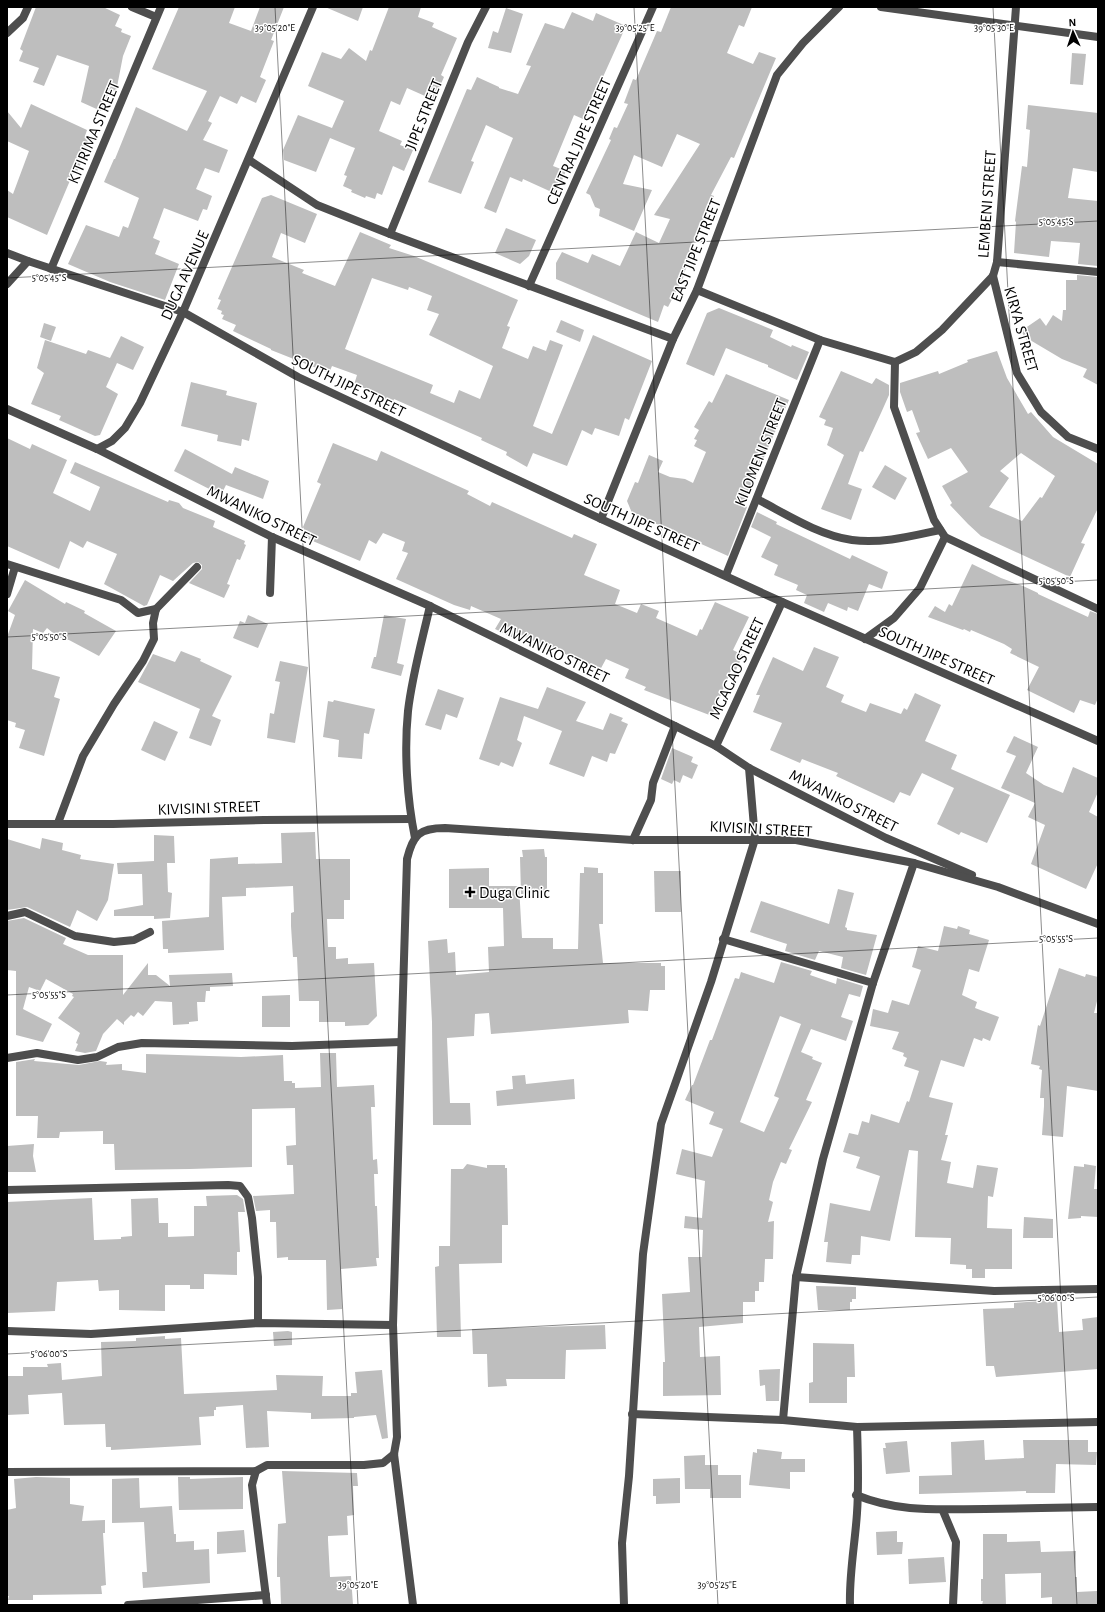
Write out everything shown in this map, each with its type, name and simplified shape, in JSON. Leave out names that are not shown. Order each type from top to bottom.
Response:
[{"type":"street","points":[[7,33],[23,18],[28,7]]},
{"type":"street","points":[[132,7],[156,17]]},
{"type":"street","name":"KITIRIMA STREET","points":[[51,269],[161,7]]},
{"type":"street","name":"DUGA AVENUE","points":[[97,449],[112,441],[125,428],[140,403],[183,312],[313,7]]},
{"type":"street","name":"JIPE STREET","points":[[390,234],[468,42],[486,7]]},
{"type":"street","name":"CENTRAL JIPE STREET","points":[[529,286],[653,7]]},
{"type":"street","name":"EAST JIPE STREET","points":[[601,519],[673,339],[697,290],[777,75],[803,43],[839,7]]},
{"type":"street","points":[[881,7],[1098,37]]},
{"type":"street","name":"LEMBENI STREET","points":[[895,362],[916,352],[942,330],[993,276],[996,262],[1013,26],[1016,7]]},
{"type":"street","points":[[249,160],[317,205],[390,234],[673,339]]},
{"type":"street","name":"SOUTH JIPE STREET","points":[[7,253],[183,312],[298,377],[782,602],[1098,741]]},
{"type":"street","points":[[7,284],[28,261]]},
{"type":"street","points":[[996,262],[1098,272]]},
{"type":"street","name":"KIRYA STREET","points":[[993,276],[1017,373],[1041,412],[1068,437],[1098,449]]},
{"type":"street","points":[[697,290],[820,340],[895,362],[894,407],[934,520],[942,534]]},
{"type":"street","name":"KILOMENI STREET","points":[[726,575],[820,340]]},
{"type":"street","points":[[7,409],[97,449]]},
{"type":"street","name":"MWANIKO STREET","points":[[97,449],[272,537],[430,606],[716,746],[749,768],[886,838],[998,887]]},
{"type":"street","points":[[757,499],[817,530],[852,540],[893,540],[942,534],[1098,609]]},
{"type":"street","points":[[865,639],[894,618],[920,588],[942,534]]},
{"type":"street","points":[[270,593],[272,537]]},
{"type":"street","points":[[7,564],[67,581],[121,600],[138,613],[156,609],[197,568]]},
{"type":"street","points":[[7,594],[15,567]]},
{"type":"street","name":"MGAGAO STREET","points":[[716,746],[782,602]]},
{"type":"street","points":[[413,1605],[394,1454],[397,1437],[393,1325],[407,860],[411,843],[415,838],[411,819],[406,743],[408,710],[430,606]]},
{"type":"street","points":[[58,822],[83,756],[114,704],[143,661],[154,639],[153,623],[156,609]]},
{"type":"street","points":[[633,840],[651,800],[653,783],[675,726]]},
{"type":"street","points":[[624,1605],[622,1544],[644,1254],[661,1124],[711,982],[755,839],[749,768]]},
{"type":"street","name":"KIVISINI STREET","points":[[7,824],[58,822],[113,824],[264,820],[411,819]]},
{"type":"street","name":"KIVISINI STREET","points":[[415,838],[432,828],[445,828],[633,840],[796,840],[914,863],[998,887],[1098,924]]},
{"type":"street","points":[[783,1420],[796,1277],[823,1160],[873,983],[914,863]]},
{"type":"street","points":[[7,916],[25,912],[75,936],[114,942],[134,940],[150,932]]},
{"type":"street","points":[[723,939],[873,983]]},
{"type":"street","points":[[7,1058],[37,1052],[78,1060],[97,1057],[118,1047],[142,1043],[292,1046],[401,1042]]},
{"type":"street","points":[[7,1190],[89,1187],[240,1186],[248,1197],[252,1218],[258,1277],[258,1323]]},
{"type":"street","points":[[796,1277],[994,1291],[1098,1289]]},
{"type":"street","points":[[7,1331],[91,1334],[258,1323],[393,1325]]},
{"type":"street","points":[[632,1414],[783,1420],[856,1427],[1098,1422]]},
{"type":"street","points":[[850,1605],[849,1578],[857,1512],[856,1494],[858,1457],[856,1427]]},
{"type":"street","points":[[7,1472],[256,1471],[267,1465],[364,1465],[383,1463],[394,1454]]},
{"type":"street","points":[[256,1471],[252,1485],[267,1605]]},
{"type":"street","points":[[856,1494],[872,1501],[900,1508],[943,1511],[1098,1507]]},
{"type":"street","points":[[943,1511],[956,1542],[953,1605]]},
{"type":"street","points":[[128,1605],[266,1595]]},
{"type":"building","points":[[36,7],[103,7],[120,15],[115,26],[122,29],[121,32],[131,36],[123,56],[116,92],[110,90],[101,111],[81,102],[89,66],[57,55],[44,86],[33,82],[39,68],[19,61],[23,51],[20,49]]},
{"type":"building","points":[[179,7],[235,7],[229,23],[251,31],[260,7],[284,7],[271,40],[274,41],[260,77],[266,80],[256,103],[241,96],[237,104],[220,96],[208,121],[212,123],[203,140],[228,150],[219,173],[205,168],[196,189],[212,196],[207,210],[203,209],[198,221],[164,208],[153,238],[160,241],[155,254],[179,264],[165,300],[110,282],[68,264],[86,225],[119,237],[123,226],[128,228],[139,198],[104,182],[136,107],[187,131],[207,91],[152,69]]},
{"type":"building","points":[[325,7],[363,7],[358,21]]},
{"type":"building","points":[[389,7],[421,7],[418,17],[434,23],[432,27],[457,38],[441,75],[444,77],[434,100],[407,88],[400,105],[391,101],[379,131],[402,141],[400,145],[413,150],[404,171],[393,166],[382,195],[377,193],[375,199],[366,196],[365,198],[351,192],[352,190],[343,186],[347,176],[344,175],[355,148],[330,138],[316,172],[284,160],[283,150],[298,115],[332,128],[344,101],[308,86],[322,52],[341,59],[349,48],[366,61],[370,50],[372,51]]},
{"type":"building","points":[[671,7],[752,7],[744,27],[739,25],[727,53],[753,64],[759,52],[776,58],[734,158],[731,157],[711,195],[714,196],[691,248],[695,249],[684,273],[685,274],[668,307],[664,305],[658,322],[556,279],[556,263],[562,252],[588,263],[592,254],[620,266],[636,232],[659,243],[670,219],[654,215],[700,144],[677,134],[662,167],[634,155],[623,184],[652,190],[634,231],[599,216],[600,209],[595,207],[590,195],[586,193],[611,140],[609,139],[614,127],[617,128],[628,104],[624,103],[633,79],[636,80],[657,31],[661,32]]},
{"type":"building","points":[[506,8],[523,14],[511,53],[488,48],[493,31],[498,33]]},
{"type":"building","points":[[572,12],[593,21],[596,13],[626,26],[598,88],[596,87],[583,119],[574,115],[553,166],[566,171],[556,194],[523,179],[522,182],[510,177],[496,213],[484,208],[513,138],[486,125],[471,161],[474,162],[461,194],[428,182],[467,89],[471,90],[477,77],[499,88],[518,94],[531,66],[526,65],[545,23],[564,29]]},
{"type":"building","points":[[1072,53],[1086,54],[1083,85],[1070,84]]},
{"type":"building","points":[[31,104],[87,130],[85,136],[92,138],[77,172],[74,171],[47,235],[7,217],[7,190],[13,194],[29,151],[7,141],[7,111],[21,128]]},
{"type":"building","points":[[1028,105],[1098,113],[1098,172],[1073,168],[1068,198],[1098,201],[1098,266],[1078,264],[1080,243],[1051,241],[1049,257],[1014,253],[1015,221],[1022,166],[1027,167],[1030,130],[1026,129]]},
{"type":"building","points":[[271,195],[317,214],[305,243],[281,233],[272,257],[304,270],[302,273],[335,286],[360,232],[391,245],[389,248],[414,256],[518,300],[507,326],[510,327],[502,348],[528,359],[533,346],[546,351],[550,340],[563,345],[533,426],[552,434],[593,335],[652,361],[629,420],[625,418],[619,436],[595,428],[592,435],[582,430],[567,466],[533,453],[527,467],[506,455],[507,452],[481,440],[482,438],[394,399],[393,402],[370,393],[371,390],[354,385],[357,375],[332,366],[329,373],[271,350],[233,331],[236,325],[222,319],[224,315],[221,314],[222,311],[217,309],[221,300],[218,299],[262,198]],"holes":[[[372,278],[408,290],[409,287],[432,296],[427,310],[439,314],[429,335],[493,366],[480,399],[459,390],[454,403],[430,393],[433,385],[345,349]]]},
{"type":"building","points":[[506,228],[536,240],[529,256],[520,264],[495,253]]},
{"type":"building","points":[[1077,275],[1098,277],[1098,385],[1083,377],[1087,369],[1062,359],[1030,340],[1028,342],[1021,331],[1040,318],[1046,326],[1053,315],[1062,321],[1063,310],[1066,310],[1066,280],[1077,280]]},
{"type":"building","points":[[719,308],[773,330],[770,337],[791,347],[792,345],[809,352],[797,380],[768,367],[768,365],[726,348],[714,376],[686,364],[707,313]]},
{"type":"building","points":[[561,320],[584,330],[580,342],[556,332]]},
{"type":"building","points":[[44,323],[56,327],[51,341],[40,337]]},
{"type":"building","points":[[121,336],[144,347],[133,370],[117,363],[106,387],[118,394],[100,435],[95,436],[59,420],[61,416],[31,404],[44,373],[37,368],[45,340],[86,354],[88,350],[110,358]]},
{"type":"building","points":[[997,351],[1007,378],[1028,414],[1031,412],[1053,437],[1098,464],[1098,508],[1081,543],[1085,544],[1070,577],[981,536],[950,505],[952,503],[942,486],[968,472],[951,448],[928,459],[916,433],[920,432],[912,410],[907,412],[900,392],[900,383],[938,371],[939,374],[968,362],[967,360]],"holes":[[[1021,453],[1055,476],[1042,498],[1040,497],[1022,521],[989,507],[1009,478],[1000,471]]]},
{"type":"building","points":[[841,371],[872,384],[876,378],[889,385],[889,395],[863,452],[860,451],[848,484],[862,489],[851,520],[821,509],[844,455],[827,445],[833,428],[824,425],[826,420],[819,417]]},
{"type":"building","points":[[726,374],[789,400],[743,505],[747,507],[728,556],[632,513],[627,501],[635,482],[638,483],[649,455],[663,461],[658,472],[670,477],[685,479],[693,483],[706,452],[694,446],[697,440],[694,439],[699,430],[694,427],[709,401],[712,403]]},
{"type":"building","points":[[191,382],[227,391],[226,395],[257,403],[249,441],[242,439],[241,446],[217,441],[218,435],[181,426]]},
{"type":"building","points":[[7,438],[30,449],[32,444],[67,460],[53,493],[90,511],[100,487],[70,473],[75,462],[168,502],[169,500],[179,503],[183,508],[215,521],[213,527],[245,541],[244,544],[246,545],[240,560],[237,559],[227,584],[230,585],[224,598],[189,583],[202,569],[202,565],[198,562],[193,563],[173,581],[160,575],[147,605],[144,606],[104,584],[117,554],[87,541],[83,548],[70,541],[59,569],[7,546]]},
{"type":"building","points":[[333,443],[377,461],[381,451],[469,491],[467,494],[490,506],[492,502],[572,538],[574,534],[597,544],[584,575],[620,590],[615,604],[637,613],[641,604],[659,611],[656,618],[697,636],[700,629],[702,630],[715,602],[749,617],[733,650],[743,655],[736,670],[732,668],[712,716],[644,690],[646,687],[625,678],[629,669],[606,659],[600,670],[522,636],[520,641],[495,629],[501,619],[471,606],[470,610],[454,605],[396,579],[408,553],[402,551],[405,542],[383,533],[376,544],[369,540],[360,561],[308,539],[303,527],[321,484],[317,482]]},
{"type":"building","points":[[185,449],[232,474],[235,467],[269,481],[263,499],[226,485],[221,495],[174,471]]},
{"type":"building","points":[[885,465],[907,478],[895,500],[872,487]]},
{"type":"building","points":[[757,512],[777,522],[776,524],[850,559],[852,555],[888,572],[882,589],[869,584],[858,611],[848,607],[847,611],[828,603],[824,612],[804,603],[807,595],[796,590],[798,585],[774,575],[778,565],[761,557],[771,537],[751,527]]},
{"type":"building","points":[[972,564],[1088,617],[1090,611],[1098,614],[1098,698],[1095,705],[1080,700],[1074,713],[1027,690],[1039,667],[1010,653],[1012,649],[1004,644],[971,630],[970,632],[964,629],[963,630],[928,617],[935,606],[945,612],[949,604],[952,606]]},
{"type":"building","points":[[25,580],[65,604],[66,602],[85,611],[84,613],[116,631],[99,656],[69,640],[58,637],[47,628],[43,633],[33,629],[32,669],[60,677],[54,697],[60,699],[44,756],[19,748],[25,730],[15,727],[16,723],[7,720],[7,637],[15,615],[8,611]]},
{"type":"building","points":[[248,615],[268,624],[258,648],[233,638],[240,621],[245,623]]},
{"type":"building","points":[[384,615],[406,619],[397,663],[404,665],[401,676],[371,668],[374,657],[376,657]]},
{"type":"building","points":[[814,647],[839,657],[826,687],[844,695],[841,702],[866,712],[870,703],[901,714],[904,708],[907,710],[915,693],[941,705],[925,741],[957,755],[951,769],[1010,795],[987,843],[961,832],[959,835],[937,824],[954,788],[922,773],[910,796],[900,792],[894,803],[836,776],[838,773],[802,759],[800,763],[770,750],[782,723],[753,712],[760,695],[756,695],[773,657],[803,671]]},
{"type":"building","points":[[181,651],[201,659],[200,661],[232,676],[212,716],[221,720],[211,746],[189,738],[200,709],[138,682],[153,654],[175,662]]},
{"type":"building","points":[[280,661],[308,667],[295,743],[267,738],[270,713],[274,714],[280,682],[275,681]]},
{"type":"building","points":[[547,687],[586,702],[576,721],[603,730],[610,713],[623,718],[621,721],[628,724],[615,754],[610,753],[607,762],[592,756],[584,777],[549,764],[562,731],[524,716],[517,740],[522,743],[513,767],[501,762],[499,766],[479,759],[500,697],[538,709]]},
{"type":"building","points":[[438,689],[464,698],[457,718],[446,714],[441,730],[425,725]]},
{"type":"building","points":[[334,700],[375,709],[369,734],[364,733],[362,759],[338,757],[339,740],[323,737],[328,701],[333,702]]},
{"type":"building","points":[[154,721],[178,732],[165,761],[141,750]]},
{"type":"building","points":[[1014,736],[1038,747],[1026,773],[1044,785],[1063,793],[1073,767],[1098,778],[1098,792],[1089,812],[1098,817],[1098,863],[1086,889],[1031,864],[1045,825],[1028,817],[1035,803],[1001,788],[1016,756],[1006,752]]},
{"type":"building","points":[[672,748],[693,757],[691,762],[698,765],[692,779],[683,775],[680,783],[674,780],[672,784],[661,779]]},
{"type":"building","points":[[315,832],[316,859],[350,859],[350,900],[344,900],[344,919],[327,919],[328,947],[336,947],[336,959],[348,958],[348,964],[374,963],[377,1016],[368,1025],[345,1026],[345,1022],[319,1022],[319,1001],[299,1001],[297,957],[293,957],[291,926],[291,913],[294,912],[293,886],[246,888],[246,896],[222,897],[224,950],[168,953],[168,949],[163,949],[162,921],[209,917],[210,859],[238,857],[238,864],[282,863],[281,833]]},
{"type":"building","points":[[154,835],[174,836],[175,863],[167,863],[168,892],[172,893],[170,918],[154,919],[154,916],[114,916],[114,910],[143,905],[142,874],[118,874],[117,863],[154,861]]},
{"type":"building","points":[[42,838],[63,843],[62,850],[81,855],[80,859],[114,864],[108,900],[97,921],[77,910],[70,927],[27,907],[7,910],[7,839],[40,849]]},
{"type":"building","points":[[544,849],[545,857],[547,857],[547,893],[521,894],[520,857],[523,857],[522,850]]},
{"type":"building","points":[[584,867],[598,868],[598,873],[603,873],[603,924],[599,924],[603,963],[661,963],[661,966],[665,966],[665,990],[650,990],[648,1011],[628,1010],[629,1023],[491,1034],[489,1013],[475,1014],[474,1036],[447,1038],[450,1103],[470,1103],[471,1125],[433,1125],[432,1022],[428,941],[447,939],[448,953],[455,952],[456,975],[489,972],[488,947],[504,946],[503,908],[449,908],[449,869],[489,868],[489,886],[519,886],[522,938],[553,938],[553,949],[578,949],[580,873],[584,873]]},
{"type":"building","points":[[654,871],[681,871],[681,912],[655,912]]},
{"type":"building","points":[[838,889],[854,893],[845,927],[847,930],[877,935],[866,975],[841,968],[843,957],[819,951],[815,960],[785,951],[787,944],[750,932],[761,901],[829,924]]},
{"type":"building","points":[[24,918],[66,938],[63,944],[88,955],[123,955],[123,995],[148,963],[148,975],[156,975],[170,986],[169,975],[232,973],[233,986],[210,987],[210,991],[206,991],[205,1002],[197,1002],[198,1021],[189,1022],[189,1024],[173,1025],[172,1002],[155,1001],[143,1016],[138,1012],[134,1017],[131,1015],[124,1022],[124,1025],[117,1019],[103,1034],[96,1051],[85,1053],[75,1051],[80,1033],[58,1018],[74,997],[72,996],[73,994],[46,979],[40,991],[29,987],[23,1009],[52,1024],[43,1042],[16,1035],[16,971],[7,970],[7,921]]},
{"type":"building","points":[[944,926],[957,929],[958,926],[970,930],[969,934],[989,940],[979,972],[969,969],[962,995],[977,1002],[975,1008],[999,1017],[990,1041],[983,1038],[982,1041],[974,1038],[964,1067],[941,1060],[929,1097],[953,1103],[945,1135],[948,1135],[941,1160],[951,1162],[947,1183],[973,1188],[977,1165],[998,1168],[993,1197],[988,1196],[987,1228],[1012,1229],[1012,1269],[985,1269],[985,1278],[972,1278],[972,1269],[966,1269],[966,1265],[950,1264],[951,1238],[915,1237],[918,1151],[909,1150],[890,1241],[861,1236],[860,1255],[852,1255],[851,1264],[826,1262],[828,1242],[824,1242],[830,1203],[870,1211],[880,1176],[856,1168],[860,1157],[843,1152],[849,1133],[858,1135],[862,1121],[869,1123],[871,1114],[899,1123],[907,1101],[909,1102],[919,1071],[904,1066],[907,1058],[903,1056],[904,1053],[892,1049],[899,1032],[870,1026],[873,1009],[888,1013],[892,1000],[909,1005],[921,970],[912,967],[918,946],[938,951]]},
{"type":"building","points":[[781,962],[812,971],[810,975],[836,984],[837,978],[863,986],[860,997],[849,994],[841,1017],[853,1021],[846,1041],[811,1029],[801,1052],[822,1063],[806,1100],[812,1102],[789,1149],[792,1150],[786,1164],[781,1162],[773,1182],[769,1200],[773,1202],[768,1222],[774,1221],[773,1259],[765,1259],[764,1282],[759,1282],[759,1291],[755,1291],[755,1302],[743,1302],[743,1323],[699,1327],[700,1357],[720,1356],[721,1395],[663,1396],[663,1362],[665,1362],[662,1294],[690,1292],[688,1257],[702,1257],[703,1230],[684,1228],[685,1216],[702,1218],[705,1181],[676,1174],[682,1149],[712,1157],[723,1129],[709,1124],[714,1112],[685,1100],[693,1085],[710,1040],[712,1040],[735,978],[739,979],[741,972],[774,983]],"holes":[[[780,1016],[801,1024],[774,1096],[779,1098],[764,1132],[740,1122]]]},
{"type":"building","points":[[1059,968],[1085,977],[1086,974],[1098,977],[1098,997],[1094,1013],[1098,1013],[1098,1091],[1067,1086],[1063,1137],[1042,1135],[1044,1098],[1040,1098],[1042,1070],[1039,1069],[1040,1066],[1031,1064],[1038,1025],[1040,1026]]},
{"type":"building","points":[[290,995],[290,1027],[262,1027],[262,996]]},
{"type":"building","points":[[320,1053],[336,1053],[337,1087],[374,1085],[375,1107],[371,1107],[373,1160],[377,1159],[378,1174],[374,1174],[379,1258],[376,1258],[377,1266],[341,1269],[342,1309],[327,1310],[326,1260],[288,1260],[288,1257],[277,1258],[276,1222],[270,1222],[270,1210],[256,1211],[253,1196],[294,1194],[293,1165],[287,1165],[286,1146],[296,1145],[295,1108],[252,1109],[252,1167],[190,1169],[115,1170],[114,1144],[103,1144],[103,1131],[60,1132],[59,1138],[37,1138],[38,1116],[16,1116],[16,1062],[35,1059],[34,1061],[79,1065],[100,1061],[107,1062],[106,1065],[122,1064],[122,1070],[146,1073],[146,1054],[241,1057],[283,1055],[284,1081],[292,1081],[292,1083],[295,1083],[295,1088],[321,1087]]},
{"type":"building","points":[[525,1075],[526,1084],[574,1079],[575,1099],[497,1106],[496,1091],[513,1089],[512,1076]]},
{"type":"building","points":[[34,1144],[33,1156],[36,1172],[7,1172],[7,1146]]},
{"type":"building","points":[[467,1164],[487,1168],[487,1165],[505,1165],[505,1168],[507,1168],[508,1225],[502,1225],[502,1263],[459,1264],[461,1337],[437,1337],[435,1267],[439,1266],[439,1246],[450,1246],[451,1169],[463,1169]]},
{"type":"building","points":[[1084,1164],[1096,1166],[1094,1189],[1098,1189],[1098,1217],[1081,1216],[1081,1218],[1068,1219],[1074,1166],[1084,1167]]},
{"type":"building","points":[[237,1195],[243,1199],[245,1212],[238,1212],[240,1252],[237,1252],[237,1275],[204,1274],[204,1289],[190,1289],[190,1285],[165,1285],[165,1311],[119,1310],[119,1290],[99,1291],[98,1280],[57,1282],[55,1311],[7,1313],[7,1202],[92,1198],[94,1240],[97,1240],[121,1239],[121,1237],[132,1236],[131,1199],[158,1198],[159,1223],[168,1223],[168,1237],[194,1236],[194,1206],[207,1206],[206,1196]]},
{"type":"building","points":[[1024,1217],[1053,1219],[1053,1238],[1023,1238]]},
{"type":"building","points":[[816,1286],[856,1287],[856,1299],[852,1299],[852,1302],[850,1302],[850,1310],[818,1310]]},
{"type":"building","points":[[1057,1300],[1059,1332],[1083,1330],[1082,1319],[1098,1317],[1098,1369],[996,1377],[994,1366],[986,1366],[983,1309],[1014,1308],[1014,1303]]},
{"type":"building","points":[[605,1325],[606,1349],[566,1350],[565,1379],[506,1379],[507,1386],[488,1387],[487,1354],[473,1354],[472,1329]]},
{"type":"building","points":[[273,1332],[292,1332],[292,1345],[274,1346]]},
{"type":"building","points":[[165,1336],[165,1339],[181,1338],[184,1394],[277,1390],[276,1375],[323,1376],[322,1396],[351,1396],[351,1393],[357,1393],[355,1372],[382,1370],[388,1438],[382,1439],[376,1415],[354,1418],[311,1419],[311,1413],[267,1411],[269,1447],[246,1448],[243,1405],[216,1407],[216,1410],[214,1410],[214,1416],[199,1417],[201,1445],[111,1450],[111,1447],[106,1447],[105,1424],[64,1425],[62,1393],[28,1395],[29,1414],[7,1415],[7,1376],[23,1376],[23,1367],[48,1367],[47,1364],[61,1363],[62,1380],[102,1376],[101,1342],[136,1341],[136,1338]]},
{"type":"building","points":[[813,1343],[854,1344],[855,1377],[847,1377],[847,1403],[809,1403],[809,1383],[813,1382]]},
{"type":"building","points":[[780,1369],[779,1401],[766,1401],[765,1385],[760,1386],[759,1370]]},
{"type":"building","points":[[984,1440],[985,1460],[1024,1458],[1023,1440],[1088,1440],[1088,1452],[1097,1452],[1096,1465],[1056,1464],[1055,1493],[1026,1493],[1026,1491],[919,1494],[919,1476],[952,1475],[951,1442]]},
{"type":"building","points":[[907,1441],[910,1472],[886,1474],[883,1448],[886,1448],[885,1443]]},
{"type":"building","points":[[757,1449],[782,1452],[781,1459],[805,1459],[805,1472],[790,1472],[790,1489],[749,1485],[753,1452],[757,1453]]},
{"type":"building","points":[[705,1455],[705,1465],[718,1465],[718,1475],[741,1475],[741,1498],[710,1498],[710,1489],[685,1489],[684,1456]]},
{"type":"building","points":[[282,1471],[357,1473],[358,1486],[353,1486],[354,1515],[347,1516],[348,1535],[328,1536],[330,1577],[351,1576],[353,1605],[281,1605],[280,1577],[277,1577],[278,1524],[286,1523]]},
{"type":"building","points":[[36,1477],[70,1478],[70,1504],[84,1506],[82,1521],[105,1520],[105,1533],[103,1533],[106,1585],[101,1586],[102,1594],[33,1595],[33,1600],[8,1600],[7,1510],[16,1508],[14,1479]]},
{"type":"building","points":[[178,1477],[190,1477],[190,1479],[243,1477],[243,1509],[179,1510]]},
{"type":"building","points":[[139,1478],[140,1508],[172,1506],[176,1542],[194,1541],[194,1550],[209,1549],[210,1583],[143,1588],[142,1572],[147,1572],[144,1522],[112,1523],[112,1479]]},
{"type":"building","points":[[680,1478],[680,1503],[656,1504],[656,1496],[653,1496],[653,1479]]},
{"type":"building","points":[[244,1530],[246,1552],[217,1554],[217,1532]]},
{"type":"building","points":[[897,1531],[897,1542],[903,1542],[902,1554],[877,1555],[876,1532]]},
{"type":"building","points":[[983,1534],[1007,1534],[1007,1542],[1040,1541],[1041,1552],[1076,1551],[1075,1577],[1077,1577],[1077,1592],[1097,1591],[1097,1605],[1052,1605],[1052,1597],[1041,1598],[1041,1573],[1005,1574],[1006,1605],[982,1605],[981,1579],[983,1579]]},
{"type":"building","points":[[944,1557],[946,1582],[909,1584],[908,1559]]},
{"type":"place","name":"Duga Clinic","points":[[470,892]]}]
